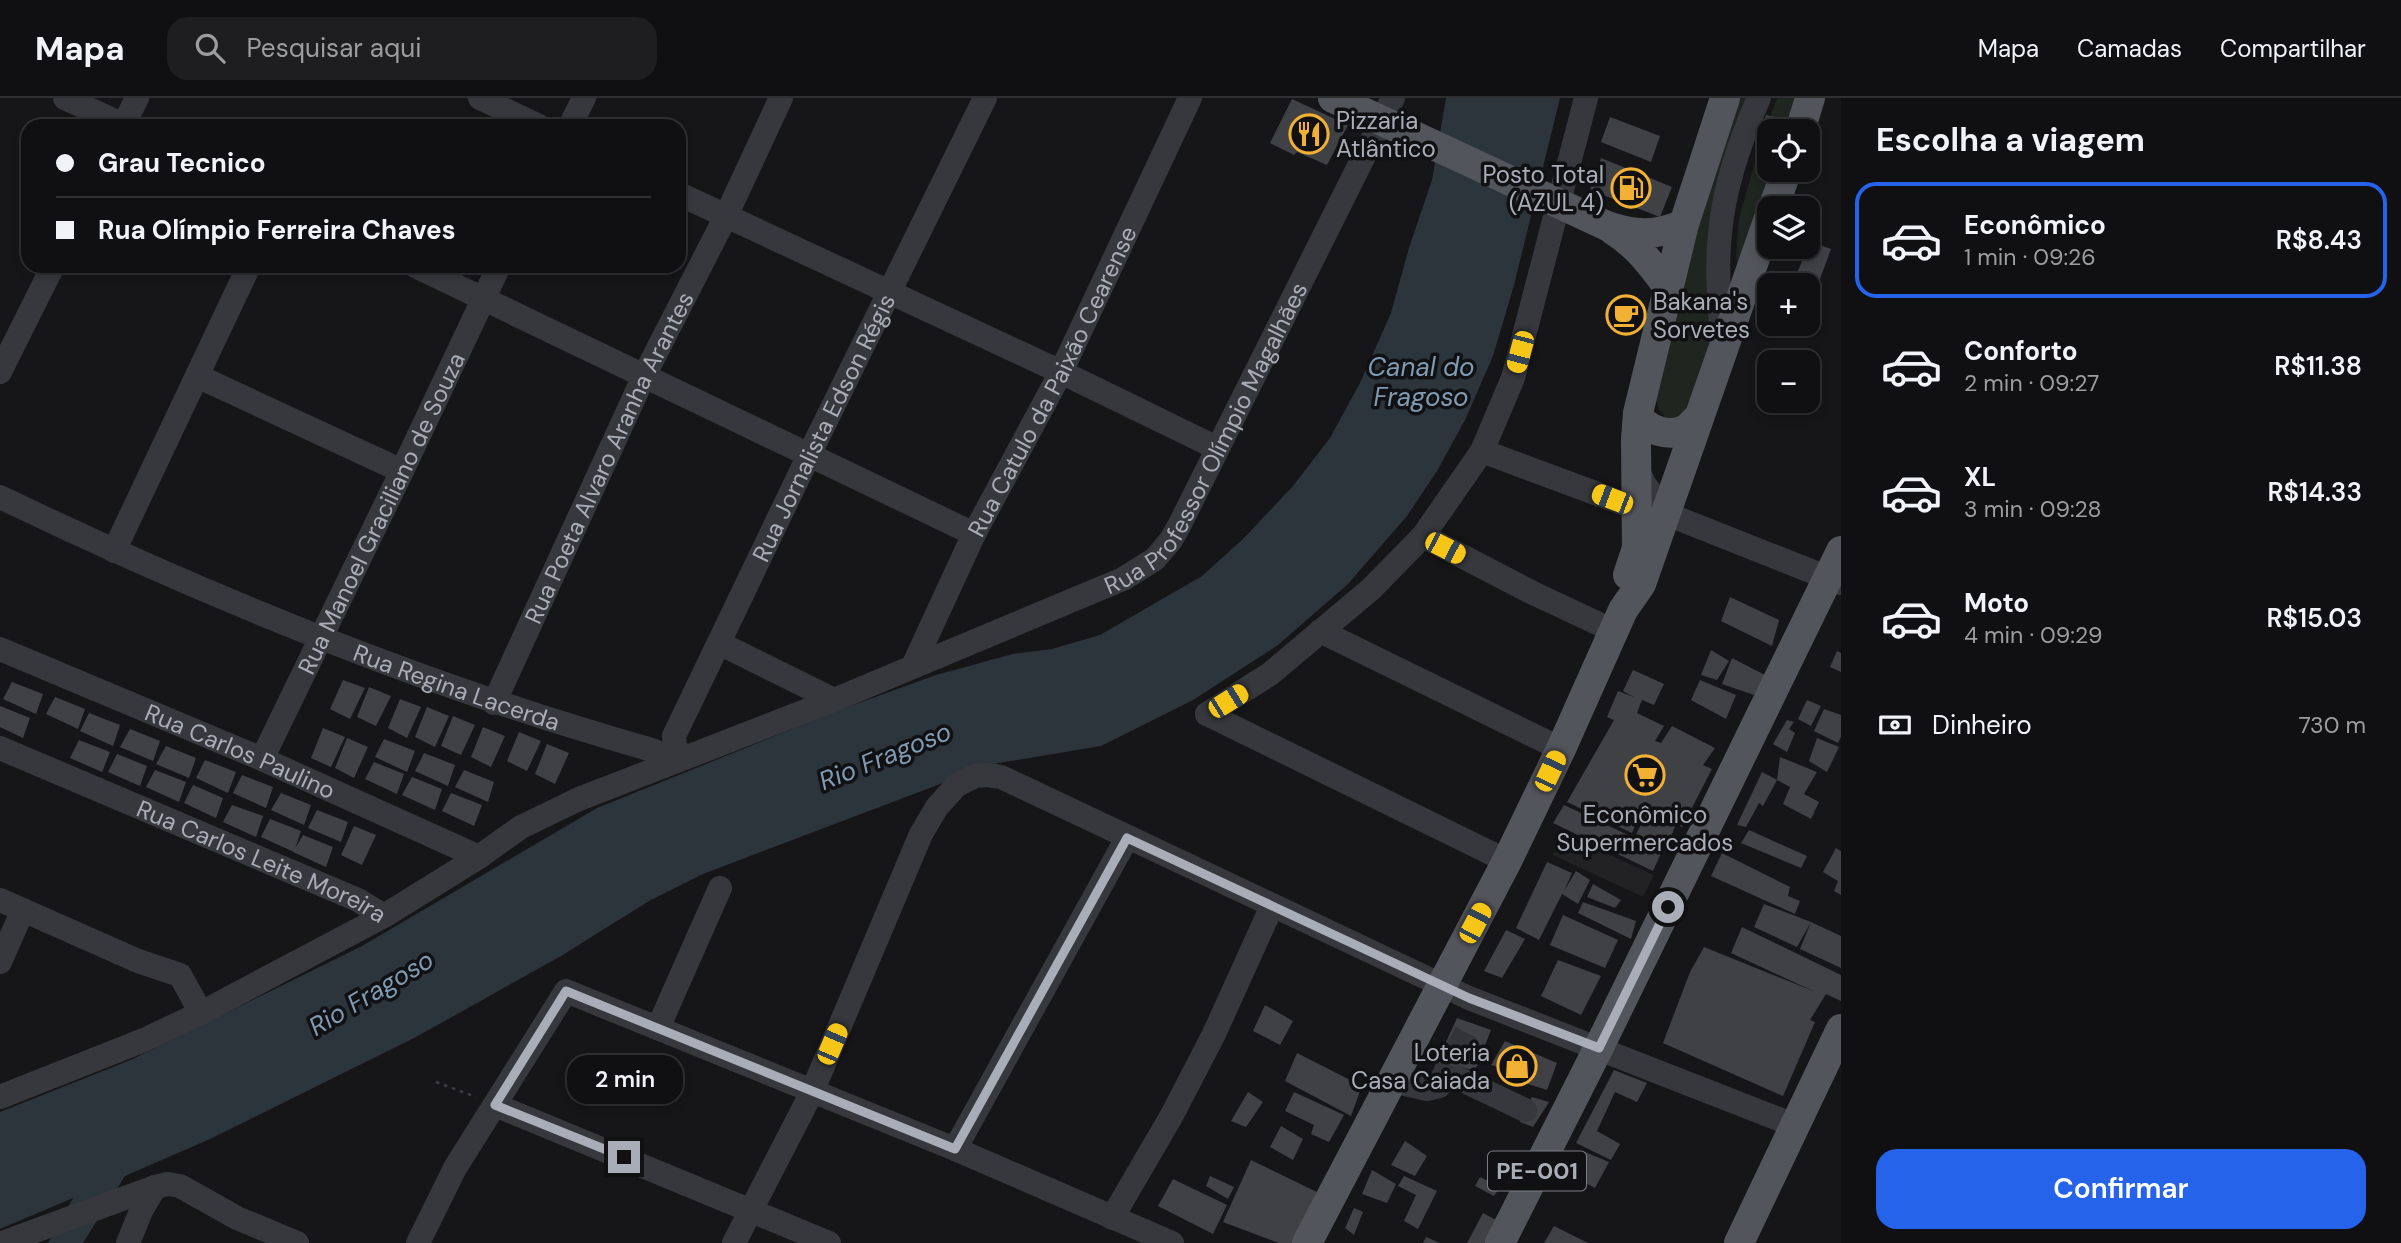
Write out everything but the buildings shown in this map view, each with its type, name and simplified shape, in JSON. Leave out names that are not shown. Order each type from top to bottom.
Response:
[{"type":"main road","points":[[1332,98],[1388,110],[1436,147],[1607,226],[1630,240],[1668,287]]},
{"type":"main road","points":[[1619,620],[1625,585],[1637,548],[1638,413],[1684,223],[1725,98]]},
{"type":"main road","points":[[1804,119],[1810,98]]},
{"type":"main road","points":[[1607,226],[1642,234],[1662,232],[1684,223]]},
{"type":"main road","points":[[1307,1243],[1507,861],[1619,620],[1642,584],[1757,251]]},
{"type":"main road","points":[[1638,413],[1647,425],[1667,432],[1682,431],[1698,418]]},
{"type":"main road","name":"PE-001","points":[[1500,1243],[1541,1118],[1599,1048],[1837,571]]},
{"type":"main road","points":[[1739,1243],[1841,1029]]},
{"type":"street","points":[[65,98],[109,119]]},
{"type":"street","points":[[127,119],[137,98]]},
{"type":"street","points":[[481,98],[524,119]]},
{"type":"street","points":[[574,119],[584,98]]},
{"type":"street","name":"Rua Poeta Alvaro Aranha Arantes","points":[[494,702],[644,376],[726,216],[781,98]]},
{"type":"street","name":"Rua Jornalista Edson Régis","points":[[674,762],[674,736],[985,98]]},
{"type":"street","name":"Rua Catulo da Paixão Cearense","points":[[913,666],[974,534],[1062,372],[1190,98]]},
{"type":"street","points":[[1507,861],[1207,714],[1270,674],[1371,589],[1423,536],[1482,451],[1513,377],[1541,276],[1549,199],[1586,98]]},
{"type":"street","points":[[1722,347],[1719,281],[1721,225],[1734,163],[1759,98]]},
{"type":"street","name":"Rua Professor Olímpio Magalhães","points":[[913,666],[1090,595],[1149,564],[1171,540],[1388,110]]},
{"type":"street","points":[[686,197],[1062,372],[1217,448]]},
{"type":"street","points":[[0,372],[50,273]]},
{"type":"street","points":[[114,551],[246,273]]},
{"type":"street","points":[[430,273],[974,534]]},
{"type":"street","name":"Rua Manoel Graciliano de Souza","points":[[261,759],[496,273]]},
{"type":"street","points":[[197,376],[402,471]]},
{"type":"street","points":[[1482,451],[1638,509]]},
{"type":"street","points":[[1637,469],[1645,485],[1667,514],[1837,571]]},
{"type":"street","name":"Rua Regina Lacerda","points":[[0,497],[114,551],[398,668],[494,702],[653,750],[674,762]]},
{"type":"street","points":[[1423,536],[1533,593],[1619,620]]},
{"type":"street","points":[[1320,631],[1561,749]]},
{"type":"street","points":[[719,643],[834,700]]},
{"type":"street","name":"Rua Carlos Paulino","points":[[0,649],[261,759],[479,857]]},
{"type":"street","points":[[674,762],[834,700],[913,666]]},
{"type":"street","name":"Rua Carlos Leite Moreira","points":[[0,748],[358,900],[384,916],[479,857],[521,827],[579,799],[674,762]]},
{"type":"street","points":[[734,1243],[812,1092],[921,834],[944,798],[957,785],[975,776],[993,775],[1014,781],[1127,838],[1469,998],[1794,1125]]},
{"type":"street","points":[[955,1149],[1127,838]]},
{"type":"street","points":[[658,1028],[720,888]]},
{"type":"street","points":[[0,900],[138,961],[180,975],[201,1013]]},
{"type":"street","points":[[1112,1218],[1172,1115],[1214,1034],[1272,906]]},
{"type":"street","points":[[0,962],[23,910]]},
{"type":"street","points":[[0,1097],[144,1040],[201,1013],[384,916]]},
{"type":"street","points":[[418,1243],[455,1168],[566,991],[955,1149],[1172,1243]]},
{"type":"street","points":[[1469,998],[1472,1023]]},
{"type":"street","points":[[1392,1081],[1427,1089],[1449,1082],[1541,1118]]},
{"type":"street","points":[[495,1105],[829,1243]]},
{"type":"street","points":[[2,1243],[168,1184],[180,1186],[237,1218],[297,1243]]},
{"type":"street","points":[[128,1243],[141,1211],[155,1187]]},
{"type":"path","points":[[436,1082],[495,1105]]},
{"type":"shaded area","points":[[1738,98],[1752,98],[1717,203],[1724,291],[1696,414],[1667,419],[1659,410],[1655,396],[1677,286]]},
{"type":"shaded area","points":[[1777,98],[1805,98],[1799,119],[1769,119]]},
{"type":"shaded area","points":[[1757,155],[1757,182],[1778,182],[1773,196],[1757,196],[1757,243],[1741,289],[1736,256],[1739,218]]},
{"type":"shaded area","points":[[1564,834],[1654,875],[1643,897],[1553,855]]},
{"type":"water","name":"Canal do Fragoso","points":[[1446,98],[1560,98],[1514,285],[1493,356],[1465,420],[1437,471],[1407,516],[1348,584],[1278,645],[1193,700],[1101,746],[993,764],[703,874],[649,901],[561,956],[416,1037],[210,1139],[125,1176],[83,1243],[48,1243],[73,1198],[0,1229],[0,1112],[133,1059],[362,946],[597,808],[842,709],[936,675],[1013,654],[1052,649],[1100,635],[1202,576],[1243,539],[1293,486],[1330,438],[1360,383],[1391,313],[1432,180]]},
{"type":"tunnel","points":[[1439,1086],[1471,1023]]},
{"type":"place","name":"Pizzaria Atlântico","points":[[1309,134]]},
{"type":"place","name":"Posto Total (AZUL 4)","points":[[1631,188]]},
{"type":"place","name":"Bakana's Sorvetes","points":[[1626,315]]},
{"type":"place","name":"Econômico Supermercados","points":[[1645,775]]},
{"type":"place","name":"Loteria Casa Caiada","points":[[1517,1066]]},
{"type":"route","points":[[624,1157],[495,1105],[566,991],[955,1149],[1127,838],[1469,998],[1599,1048],[1668,907]]},
{"type":"water label","name":"Rio Fragoso","points":[[885,756]]},
{"type":"water label","name":"Rio Fragoso","points":[[371,993]]}]
